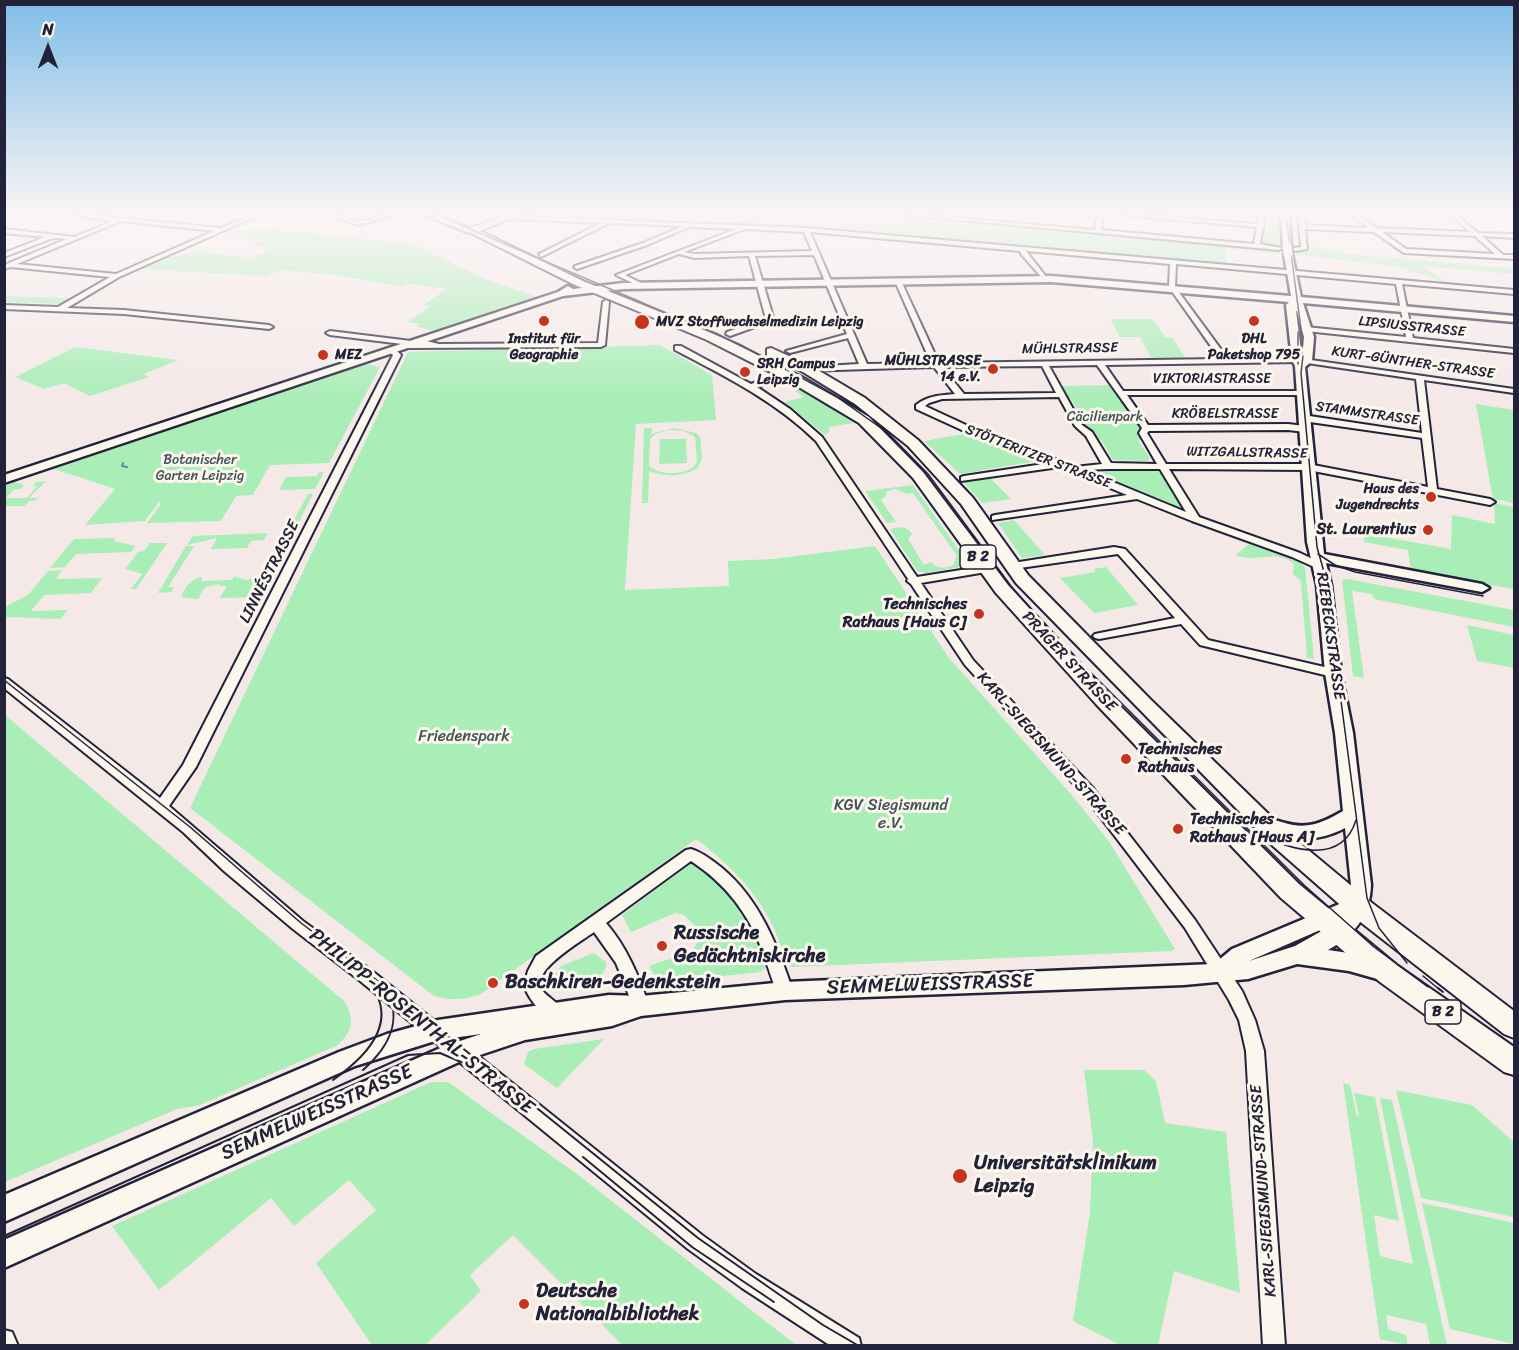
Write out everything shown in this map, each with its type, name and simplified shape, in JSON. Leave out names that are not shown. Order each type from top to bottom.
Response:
[{"type":"main road","name":"B 2","points":[[569,278],[635,295]]},
{"type":"main road","points":[[561,294],[571,285],[569,278]]},
{"type":"main road","name":"B 2","points":[[585,278],[595,284]]},
{"type":"main road","name":"RIEBECKSTRASSE","points":[[1294,278],[1310,354],[1301,362]]},
{"type":"main road","points":[[613,290],[646,286],[1044,279],[1172,287],[1404,311],[1515,319]]},
{"type":"main road","points":[[4,479],[595,284]]},
{"type":"main road","points":[[635,295],[636,290],[646,286]]},
{"type":"main road","name":"PRAGER STRASSE","points":[[613,290],[787,374],[850,410],[882,437],[918,475],[987,569],[1103,700],[1330,927],[1389,974],[1515,1063]]},
{"type":"main road","name":"PRAGER STRASSE","points":[[635,295],[807,369],[865,404],[913,443],[967,501],[1013,566],[1075,634],[1265,824],[1358,905],[1515,1026]]},
{"type":"main road","name":"RIEBECKSTRASSE","points":[[1297,299],[1291,305],[1301,362],[1308,466],[1333,673],[1344,733],[1361,885],[1358,905]]},
{"type":"main road","points":[[787,374],[807,369]]},
{"type":"main road","name":"STÖTTERITZER STRASSE","points":[[1320,562],[1483,593]]},
{"type":"main road","points":[[1265,824],[1291,833],[1311,835],[1328,830],[1353,814]]},
{"type":"main road","name":"SEMMELWEISSTRASSE","points":[[1220,972],[1240,955],[1330,927],[1348,925],[1358,905]]},
{"type":"main road","name":"SEMMELWEISSTRASSE","points":[[4,1209],[347,1059],[387,1044],[434,1032],[609,1005],[641,1006],[785,991],[1184,976],[1251,970],[1294,955],[1330,927]]},
{"type":"main road","points":[[1294,955],[1349,962],[1389,974]]},
{"type":"main road","name":"SEMMELWEISSTRASSE","points":[[4,1254],[366,1090],[458,1051],[525,1030],[612,1016],[641,1006]]},
{"type":"street","points":[[60,309],[114,278]]},
{"type":"street","points":[[330,333],[439,346],[601,345],[613,290],[635,278]]},
{"type":"street","points":[[730,334],[770,320],[758,278]]},
{"type":"street","points":[[825,278],[864,366]]},
{"type":"street","points":[[1172,278],[1172,287],[1225,360]]},
{"type":"street","points":[[1335,278],[1515,292]]},
{"type":"street","points":[[898,281],[936,365],[962,396]]},
{"type":"street","points":[[1399,284],[1410,340]]},
{"type":"street","points":[[4,306],[124,312],[269,327]]},
{"type":"street","name":"LIPSIUSSTRASSE","points":[[1306,329],[1515,351]]},
{"type":"street","points":[[790,351],[849,334]]},
{"type":"street","points":[[411,344],[439,346]]},
{"type":"street","name":"KARL-SIEGISMUND-STRASSE","points":[[678,348],[752,386],[793,415],[819,439],[912,581],[969,662],[1088,790],[1190,924],[1220,972],[1247,1020],[1255,1051],[1274,1346]]},
{"type":"street","name":"LINNÉSTRASSE","points":[[161,807],[189,767],[229,691],[397,355],[391,350]]},
{"type":"street","name":"MÜHLSTRASSE","points":[[807,369],[1225,360],[1301,362]]},
{"type":"street","points":[[1099,362],[1146,428],[1143,433],[1196,519]]},
{"type":"street","name":"KURT-GÜNTHER-STRASSE","points":[[1301,362],[1515,391]]},
{"type":"street","points":[[1044,363],[1060,395],[1108,466]]},
{"type":"street","name":"MÜHLSTRASSE","points":[[823,379],[843,367]]},
{"type":"street","points":[[752,386],[787,374]]},
{"type":"street","points":[[1420,378],[1433,492]]},
{"type":"street","name":"VIKTORIASTRASSE","points":[[1123,393],[1302,393]]},
{"type":"street","name":"STÖTTERITZER STRASSE","points":[[1060,395],[962,396],[926,401],[919,407],[930,414],[1196,519],[1320,562]]},
{"type":"street","name":"STAMMSTRASSE","points":[[1304,424],[1427,436]]},
{"type":"street","name":"KRÖBELSTRASSE","points":[[1146,428],[1288,427],[1304,424]]},
{"type":"street","points":[[964,479],[1058,464]]},
{"type":"street","name":"WITZGALLSTRASSE","points":[[1074,471],[1079,468],[1108,466],[1308,466],[1490,502]]},
{"type":"street","points":[[995,518],[1138,496]]},
{"type":"street","points":[[1013,566],[1114,550],[1121,551],[1204,643],[1333,673]]},
{"type":"street","points":[[912,581],[987,569]]},
{"type":"street","points":[[1099,636],[1183,620]]},
{"type":"street","name":"PHILIPP-ROSENTHAL-STRASSE","points":[[4,682],[161,807],[298,925],[695,1242],[749,1281],[851,1346]]},
{"type":"street","points":[[557,1013],[537,998],[531,984],[532,977],[542,961],[691,854],[709,864],[749,904],[774,954],[785,991]]},
{"type":"street","points":[[596,923],[612,939],[631,975],[641,1006]]},
{"type":"street","points":[[4,1340],[8,1346]]},
{"type":"green space","points":[[351,278],[484,278],[537,297],[432,331],[416,326],[420,324],[407,322],[431,306],[423,305],[447,289],[409,284],[402,287]]},
{"type":"green space","points":[[5,296],[69,298],[60,304],[5,302]]},
{"type":"green space","points":[[1110,319],[1153,319],[1165,337],[1173,338],[1186,359],[1152,359],[1140,337],[1120,337]]},
{"type":"green space","name":"Friedenspark","points":[[660,345],[712,375],[716,420],[636,424],[625,590],[729,586],[728,561],[773,559],[875,546],[949,658],[1071,794],[1110,843],[1175,949],[1171,951],[791,967],[772,924],[757,899],[719,857],[696,839],[481,994],[463,999],[446,999],[434,996],[190,808],[408,352]]},
{"type":"green space","points":[[75,347],[178,360],[144,374],[149,377],[90,396],[64,383],[44,389],[15,377]]},
{"type":"green space","name":"Botanischer Garten Leipzig","points":[[366,364],[380,367],[329,463],[270,465],[253,495],[236,496],[221,521],[147,523],[161,504],[159,502],[145,521],[85,525],[115,489],[54,469]]},
{"type":"green space","points":[[784,383],[808,394],[854,423],[828,427],[830,431],[825,435],[785,402],[804,397]]},
{"type":"green space","name":"Cäcilienpark","points":[[1112,385],[1114,392],[1124,399],[1119,399],[1137,423],[1143,439],[1138,440],[1150,459],[1147,461],[1113,460],[1101,440],[1095,440],[1080,421],[1083,420],[1071,399],[1066,398],[1068,395],[1061,386]]},
{"type":"green space","points":[[1476,404],[1514,410],[1514,503],[1493,499]]},
{"type":"green space","points":[[644,428],[652,428],[651,434],[674,428],[696,433],[700,437],[702,458],[698,468],[673,475],[649,471],[648,503],[642,503]],"holes":[[[668,430],[685,431],[695,437],[697,461],[694,467],[683,472],[672,473],[660,472],[649,466],[650,439],[655,434]]]},
{"type":"green space","points":[[970,433],[1037,461],[960,474],[924,441]]},
{"type":"green space","points":[[660,439],[686,439],[687,463],[659,464]]},
{"type":"green space","points":[[1158,469],[1183,506],[1170,507],[1173,504],[1087,471]]},
{"type":"green space","points":[[319,472],[324,472],[315,489],[281,490],[280,488],[286,477],[317,476]]},
{"type":"green space","points":[[989,477],[1011,499],[982,503],[963,481]]},
{"type":"green space","points":[[46,481],[29,498],[38,498],[35,501],[29,501],[24,506],[5,506],[5,486],[15,482],[24,485],[21,489],[14,489],[6,498],[27,498],[37,486],[33,486],[36,482]]},
{"type":"green space","points":[[913,485],[968,563],[966,566],[926,573],[917,571],[890,529],[903,527],[910,531],[912,534],[908,539],[924,565],[931,562],[941,568],[947,567],[953,565],[957,556],[913,493],[907,494],[895,489],[886,492],[886,496],[881,500],[896,522],[887,523],[865,491]]},
{"type":"green space","points":[[308,494],[313,494],[279,561],[272,561]]},
{"type":"green space","points":[[1494,503],[1514,507],[1514,589],[1411,571],[1408,550],[1364,542],[1363,536],[1368,534],[1451,549],[1452,515],[1495,524]]},
{"type":"green space","points":[[1014,520],[1045,555],[1022,558],[998,523]]},
{"type":"green space","points":[[268,533],[264,540],[251,541],[247,548],[211,549],[217,538],[187,545],[193,536]]},
{"type":"green space","points":[[115,538],[114,541],[136,546],[131,552],[76,554],[65,567],[50,568],[74,539]]},
{"type":"green space","points":[[150,543],[167,543],[136,589],[131,589],[142,574],[125,569],[138,552],[144,551]]},
{"type":"green space","points":[[1249,544],[1299,562],[1305,567],[1314,659],[1307,658],[1301,581],[1293,574],[1294,564],[1280,557],[1251,558],[1236,555]]},
{"type":"green space","points":[[186,546],[194,546],[168,587],[174,587],[171,592],[158,593]]},
{"type":"green space","points":[[1106,567],[1138,605],[1094,613],[1060,578],[1095,572],[1094,569]]},
{"type":"green space","points":[[62,570],[56,579],[102,578],[91,593],[44,595],[31,611],[68,610],[60,619],[5,617],[5,607],[28,595],[48,571]]},
{"type":"green space","points":[[272,574],[259,597],[220,598],[227,586],[220,586],[220,584],[205,587],[198,599],[181,597],[189,584],[202,577],[201,581],[232,580],[234,576],[246,580]]},
{"type":"green space","points":[[1347,579],[1514,610],[1514,627],[1374,599],[1372,594],[1352,591],[1364,678],[1353,676],[1342,580]]},
{"type":"green space","points":[[1467,625],[1514,635],[1514,668],[1477,661]]},
{"type":"green space","points":[[5,715],[344,1001],[350,1013],[351,1024],[347,1034],[338,1045],[200,1105],[177,1109],[5,1182]]},
{"type":"green space","points":[[701,863],[743,909],[759,937],[767,967],[760,972],[659,983],[649,966],[684,954],[694,948],[699,940],[696,935],[698,934],[696,933],[697,928],[684,915],[675,913],[631,932],[622,915],[690,864]]},
{"type":"green space","points":[[594,953],[606,962],[605,970],[600,977],[582,988],[573,990],[557,985],[554,976],[561,966]]},
{"type":"green space","points":[[604,1039],[557,1088],[524,1064],[528,1052],[534,1049]]},
{"type":"green space","points":[[1084,1070],[1144,1070],[1156,1081],[1165,1123],[1226,1132],[1240,1293],[1174,1271],[1158,1345],[1120,1345],[1073,1321],[1090,1213],[1093,1140]]},
{"type":"green space","points":[[431,1082],[448,1082],[577,1174],[796,1345],[622,1345],[513,1235],[470,1275],[481,1291],[425,1345],[372,1345],[316,1263],[376,1210],[349,1180],[294,1226],[271,1198],[159,1290],[112,1226]]},
{"type":"green space","points":[[1343,1083],[1350,1085],[1357,1116],[1359,1116],[1354,1093],[1375,1097],[1399,1221],[1374,1215],[1380,1256],[1413,1264],[1380,1098],[1392,1100],[1447,1345],[1430,1345],[1426,1324],[1386,1315],[1388,1329],[1406,1335],[1408,1345],[1380,1339]]},
{"type":"green space","points":[[1396,1090],[1472,1105],[1514,1142],[1514,1217],[1421,1198]]},
{"type":"green space","points":[[1422,1203],[1514,1223],[1514,1344],[1450,1329]]},
{"type":"waterway","points":[[123,463],[122,466],[127,467]]},
{"type":"tram line","points":[[584,278],[739,344],[837,397],[888,433],[928,474],[1011,586],[1057,639],[1304,885],[1374,947],[1428,987]]},
{"type":"tram line","points":[[1294,278],[1301,329]]},
{"type":"tram line","points":[[1298,332],[1298,364]]},
{"type":"tram line","points":[[1303,356],[1301,373],[1319,555]]},
{"type":"tram line","points":[[1319,555],[1335,565],[1355,572],[1483,596]]},
{"type":"tram line","points":[[1319,555],[1324,572],[1367,898],[1379,928],[1407,963]]},
{"type":"tram line","points":[[4,680],[190,827],[301,923],[390,990]]},
{"type":"tram line","points":[[1258,834],[1300,849],[1328,849],[1339,844],[1349,834],[1356,820]]},
{"type":"tram line","points":[[1423,976],[1440,990]]},
{"type":"tram line","points":[[333,1080],[365,1052],[379,1028],[382,1015],[380,1002],[372,986]]},
{"type":"tram line","points":[[388,988],[698,1238],[823,1325],[859,1346]]},
{"type":"tram line","points":[[1438,988],[1443,992]]},
{"type":"tram line","points":[[363,1070],[380,1053],[390,1034],[394,1013],[387,990]]},
{"type":"tram line","points":[[4,1236],[408,1055],[440,1053],[468,1065]]},
{"type":"tram line","points":[[583,1157],[692,1247],[774,1302]]},
{"type":"place","name":"Institut für Geographie","points":[[544,321]]},
{"type":"place","name":"DHL Paketshop 795","points":[[1254,321]]},
{"type":"place","name":"MVZ Stoffwechselmedizin Leipzig","points":[[642,322]]},
{"type":"place","name":"MEZ","points":[[323,355]]},
{"type":"place","name":"MÜHLSTRASSE 14 e.V.","points":[[993,369]]},
{"type":"place","name":"SRH Campus Leipzig","points":[[745,372]]},
{"type":"place","name":"Haus des Jugendrechts","points":[[1431,497]]},
{"type":"place","name":"St. Laurentius","points":[[1428,530]]},
{"type":"place","name":"Technisches Rathaus [Haus C]","points":[[979,614]]},
{"type":"place","name":"Technisches Rathaus","points":[[1126,759]]},
{"type":"place","name":"Technisches Rathaus [Haus A]","points":[[1178,829]]},
{"type":"place","name":"Russische Gedächtniskirche","points":[[662,946]]},
{"type":"place","name":"Baschkiren-Gedenkstein","points":[[493,983]]},
{"type":"place","name":"Universitätsklinikum Leipzig","points":[[960,1176]]},
{"type":"place","name":"Deutsche Nationalbibliothek","points":[[524,1304]]},
{"type":"park label","name":"KGV Siegismund e.V.","points":[[891,815]]}]
